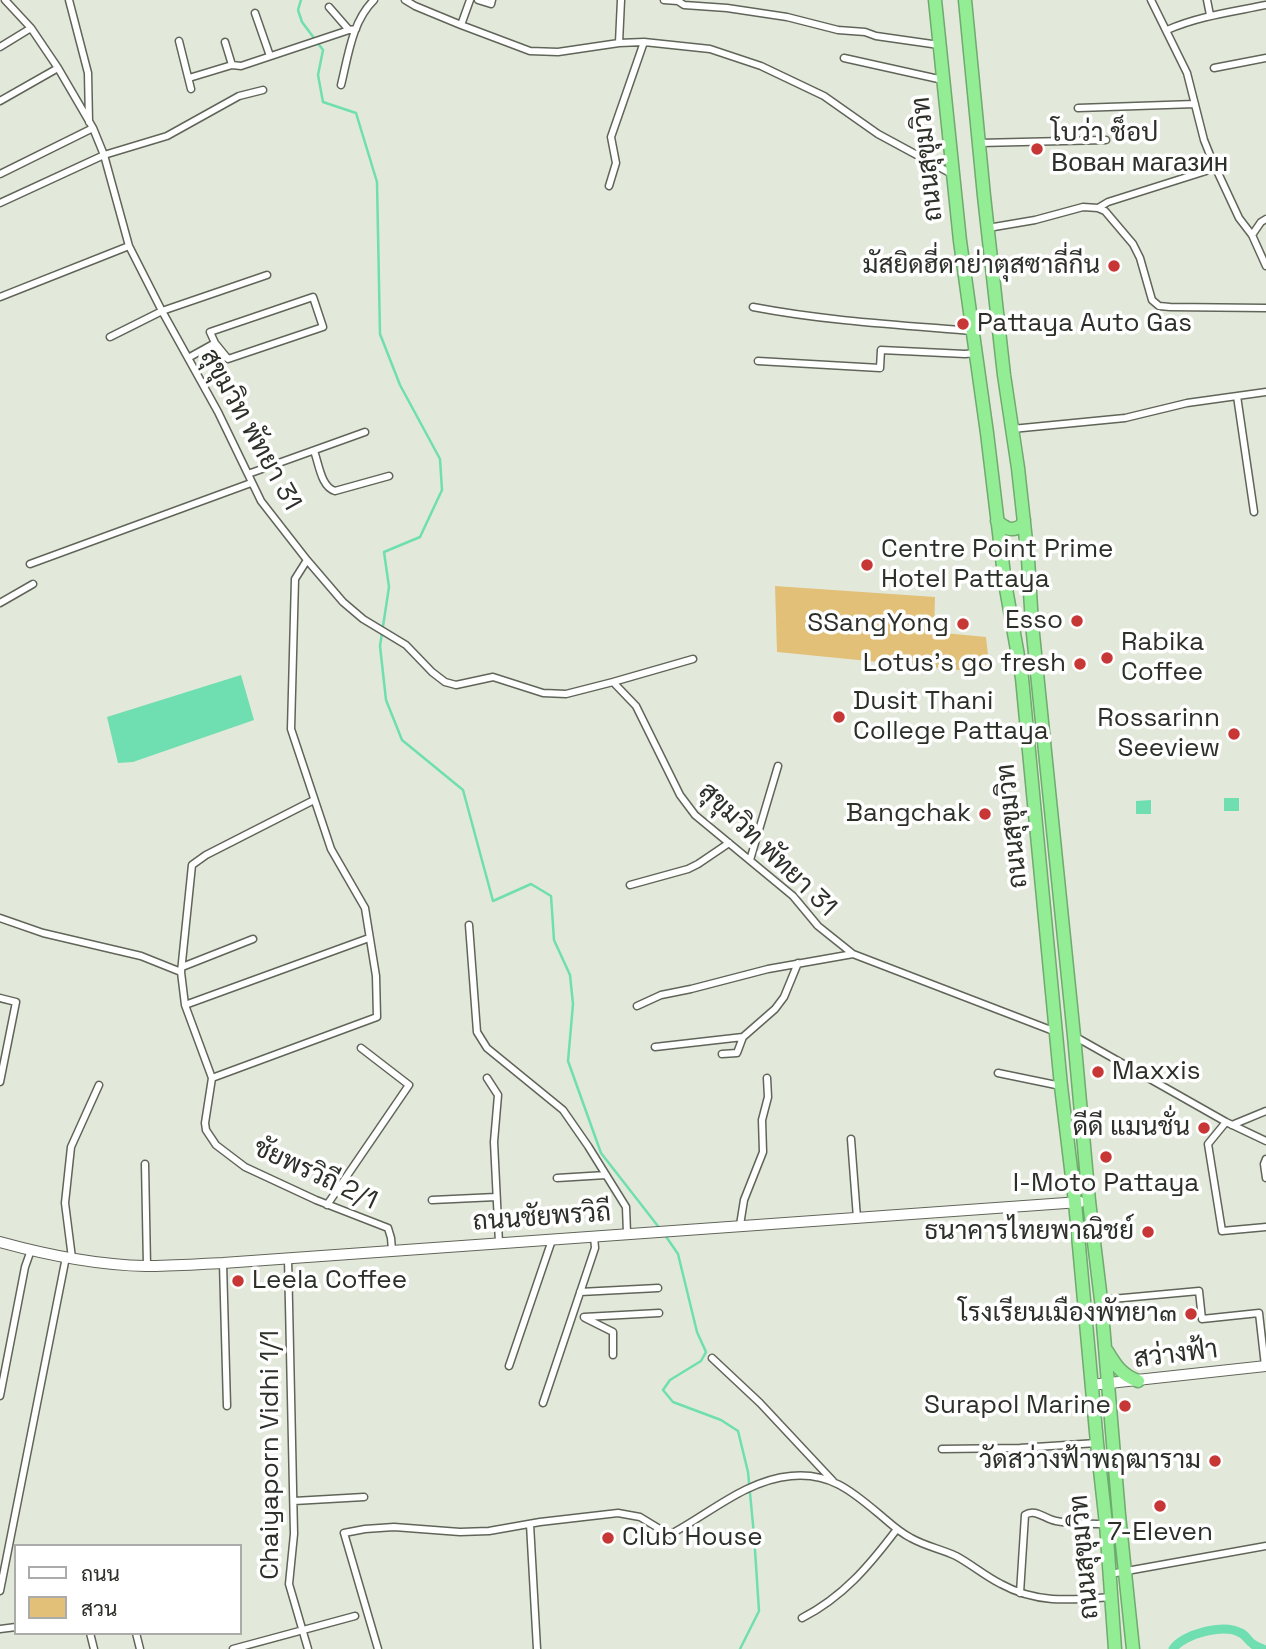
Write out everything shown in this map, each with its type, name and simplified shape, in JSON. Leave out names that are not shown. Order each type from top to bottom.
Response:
[{"type":"highway","name":"ถนนสุขุมวิท","points":[[935,0],[960,241],[1005,583],[1022,678],[1106,1524],[1115,1649]]},
{"type":"highway","name":"ถนนสุขุมวิท","points":[[965,0],[1004,375],[1024,520],[1133,1649]]},
{"type":"highway","points":[[997,521],[1005,528],[1014,529],[1022,526],[1024,520]]},
{"type":"highway","points":[[1105,1348],[1121,1372],[1138,1381]]},
{"type":"main road","name":"ถนนชัยพรวิถี","points":[[0,1242],[99,1262],[147,1266],[552,1240],[1089,1200]]},
{"type":"main road","name":"สว่างฟ้า","points":[[1091,1385],[1266,1366]]},
{"type":"street","name":"สุขุมวิท พัทยา 31","points":[[5,0],[31,28],[91,125],[104,155],[129,246],[218,412],[261,501],[343,602],[369,623],[406,645],[439,677],[456,685],[493,677],[543,693],[566,694],[613,682],[636,706],[680,795],[695,815],[793,896],[817,926],[853,954],[1056,1032]]},
{"type":"street","points":[[0,174],[91,125],[88,73],[69,0]]},
{"type":"street","points":[[341,85],[352,29],[374,0]]},
{"type":"street","points":[[405,0],[530,51],[558,52],[644,42],[710,49],[761,66],[824,96],[878,134],[953,174]]},
{"type":"street","points":[[423,9],[426,0]]},
{"type":"street","points":[[461,25],[470,0]]},
{"type":"street","points":[[478,0],[491,4],[492,0]]},
{"type":"street","points":[[619,43],[621,0]]},
{"type":"street","points":[[664,0],[678,1],[684,5],[727,8],[838,30],[939,45]]},
{"type":"street","points":[[1151,0],[1187,73],[1204,140],[1212,160],[1239,218],[1252,235],[1266,266]]},
{"type":"street","points":[[1207,0],[1210,15]]},
{"type":"street","points":[[1167,30],[1210,15],[1260,4]]},
{"type":"street","points":[[328,7],[352,29]]},
{"type":"street","points":[[255,13],[270,56]]},
{"type":"street","points":[[0,47],[31,28]]},
{"type":"street","points":[[189,78],[232,65],[240,66],[352,29]]},
{"type":"street","points":[[179,41],[191,89]]},
{"type":"street","points":[[225,41],[232,65]]},
{"type":"street","points":[[609,186],[616,163],[611,137],[644,42]]},
{"type":"street","points":[[844,58],[943,80]]},
{"type":"street","points":[[1214,68],[1266,58]]},
{"type":"street","points":[[0,101],[58,68]]},
{"type":"street","points":[[0,203],[104,155],[160,139],[239,96],[263,90]]},
{"type":"street","points":[[1078,108],[1195,104]]},
{"type":"street","points":[[979,143],[1106,140]]},
{"type":"street","points":[[1098,208],[1108,202],[1206,171]]},
{"type":"street","points":[[988,228],[1035,220],[1083,207],[1098,208],[1105,211],[1133,244],[1140,258],[1152,300],[1159,306],[1266,308]]},
{"type":"street","points":[[1252,235],[1266,219]]},
{"type":"street","points":[[0,297],[129,246]]},
{"type":"street","points":[[110,337],[162,311],[267,275]]},
{"type":"street","points":[[313,297],[324,327],[228,359],[215,343],[210,332],[313,297]]},
{"type":"street","points":[[753,307],[790,314],[973,331]]},
{"type":"street","points":[[188,358],[215,343]]},
{"type":"street","points":[[758,361],[880,369],[881,350],[975,353]]},
{"type":"street","points":[[1012,429],[1125,418],[1187,402],[1266,392]]},
{"type":"street","points":[[1237,396],[1254,512]]},
{"type":"street","points":[[248,474],[365,432]]},
{"type":"street","points":[[314,451],[326,485],[331,491],[389,477]]},
{"type":"street","points":[[30,564],[251,483]]},
{"type":"street","points":[[212,1078],[377,1017],[376,976],[365,908],[331,849],[291,729],[295,579],[307,560]]},
{"type":"street","points":[[0,603],[33,584]]},
{"type":"street","points":[[613,682],[693,659]]},
{"type":"street","points":[[750,860],[778,766]]},
{"type":"street","name":"ชัยพรวิถี 2/1","points":[[314,800],[192,864],[182,970],[185,1005],[212,1078],[206,1130],[216,1145],[244,1167],[327,1205],[388,1228],[392,1250]]},
{"type":"street","points":[[630,885],[688,869],[729,843]]},
{"type":"street","points":[[0,918],[43,933],[141,956],[182,970],[253,939]]},
{"type":"street","points":[[468,925],[477,1031],[486,1048],[563,1110],[626,1207],[627,1233]]},
{"type":"street","points":[[185,1005],[369,938]]},
{"type":"street","points":[[637,1006],[661,995],[768,969],[853,954]]},
{"type":"street","points":[[722,1054],[737,1053],[743,1037],[775,1009],[784,997],[798,963]]},
{"type":"street","points":[[0,998],[16,1002],[0,1082]]},
{"type":"street","points":[[1074,1036],[1266,1141]]},
{"type":"street","points":[[655,1047],[743,1037]]},
{"type":"street","points":[[327,1205],[409,1085],[361,1048]]},
{"type":"street","points":[[999,1073],[1061,1086]]},
{"type":"street","points":[[487,1078],[498,1095],[494,1142],[499,1243]]},
{"type":"street","points":[[740,1225],[744,1200],[763,1152],[762,1120],[768,1097],[767,1078]]},
{"type":"street","points":[[0,1591],[69,1257],[65,1203],[71,1147],[99,1085]]},
{"type":"street","points":[[1266,1111],[1229,1123],[1208,1143],[1222,1231],[1266,1227]]},
{"type":"street","points":[[851,1139],[857,1218]]},
{"type":"street","points":[[1266,1159],[1266,1178]]},
{"type":"street","points":[[145,1164],[147,1266]]},
{"type":"street","points":[[557,1178],[606,1175]]},
{"type":"street","points":[[432,1200],[496,1197]]},
{"type":"street","points":[[543,1403],[595,1248],[594,1236]]},
{"type":"street","points":[[509,1366],[552,1240]]},
{"type":"street","points":[[0,1396],[30,1250]]},
{"type":"street","name":"Chaiyaporn Vidhi 1/1","points":[[288,1258],[294,1501],[289,1584],[308,1649]]},
{"type":"street","points":[[223,1263],[227,1406]]},
{"type":"street","points":[[580,1292],[658,1289]]},
{"type":"street","points":[[1101,1300],[1199,1291],[1202,1319],[1259,1313],[1266,1366]]},
{"type":"street","points":[[573,1313],[612,1332],[613,1355]]},
{"type":"street","points":[[584,1317],[659,1313]]},
{"type":"street","points":[[712,1358],[761,1404],[834,1481],[911,1538],[955,1556],[1020,1593],[1041,1599],[1112,1597]]},
{"type":"street","points":[[942,1449],[1097,1443]]},
{"type":"street","points":[[378,1649],[344,1533],[394,1527],[460,1532],[489,1531],[618,1513],[640,1517],[671,1534],[758,1485],[789,1476],[810,1476],[834,1481]]},
{"type":"street","points":[[294,1501],[364,1497]]},
{"type":"street","points":[[1020,1593],[1025,1515],[1028,1512],[1054,1521],[1106,1524]]},
{"type":"street","points":[[530,1524],[537,1649]]},
{"type":"street","points":[[802,1618],[838,1596],[880,1552],[897,1529]]},
{"type":"street","points":[[1110,1574],[1266,1546]]},
{"type":"street","points":[[233,1649],[355,1616]]},
{"type":"green space","points":[[775,586],[935,597],[934,632],[986,637],[990,673],[777,652]]},
{"type":"shaded area","points":[[241,675],[254,720],[133,762],[118,763],[107,717]]},
{"type":"shaded area","points":[[1224,798],[1239,798],[1239,811],[1224,811]]},
{"type":"shaded area","points":[[1151,800],[1151,814],[1136,814],[1136,801]]},
{"type":"waterway","points":[[301,0],[298,10],[302,22],[323,50],[318,75],[323,102],[356,113],[377,182],[380,334],[400,385],[440,459],[442,490],[420,537],[384,552],[389,587],[380,646],[386,700],[402,740],[463,790],[493,901],[531,884],[551,896],[554,940],[570,975],[573,1004],[568,1061],[601,1153],[661,1230]]},
{"type":"waterway","points":[[665,1235],[678,1254],[697,1332],[706,1352],[701,1361],[670,1380],[663,1390],[673,1402],[721,1420],[738,1431],[748,1472],[759,1611],[740,1649]]},
{"type":"waterway","points":[[1173,1649],[1194,1635],[1225,1629],[1241,1633],[1263,1649]]},
{"type":"place","name":"โบว่า ช็อป Вован магазин","points":[[1037,149]]},
{"type":"place","name":"มัสยิดฮี่ดาย่าตุสซาลี่กีน","points":[[1114,266]]},
{"type":"place","name":"Pattaya Auto Gas","points":[[963,324]]},
{"type":"place","name":"Centre Point Prime Hotel Pattaya","points":[[867,565]]},
{"type":"place","name":"Esso","points":[[1077,621]]},
{"type":"place","name":"SSangYong","points":[[963,624]]},
{"type":"place","name":"Rabika Coffee","points":[[1107,658]]},
{"type":"place","name":"Lotus's go fresh","points":[[1080,664]]},
{"type":"place","name":"Dusit Thani College Pattaya","points":[[839,717]]},
{"type":"place","name":"Rossarinn Seeview","points":[[1234,734]]},
{"type":"place","name":"Bangchak","points":[[985,814]]},
{"type":"place","name":"Maxxis","points":[[1098,1072]]},
{"type":"place","name":"ดีดี แมนชั่น","points":[[1204,1128]]},
{"type":"place","name":"I-Moto Pattaya","points":[[1106,1157]]},
{"type":"place","name":"ธนาคารไทยพาณิชย์","points":[[1148,1232]]},
{"type":"place","name":"Leela Coffee","points":[[238,1281]]},
{"type":"place","name":"โรงเรียนเมืองพัทยา๓","points":[[1191,1314]]},
{"type":"place","name":"Surapol Marine","points":[[1125,1406]]},
{"type":"place","name":"วัดสว่างฟ้าพฤฒาราม","points":[[1215,1461]]},
{"type":"place","name":"7-Eleven","points":[[1160,1506]]},
{"type":"place","name":"Club House","points":[[608,1538]]}]
